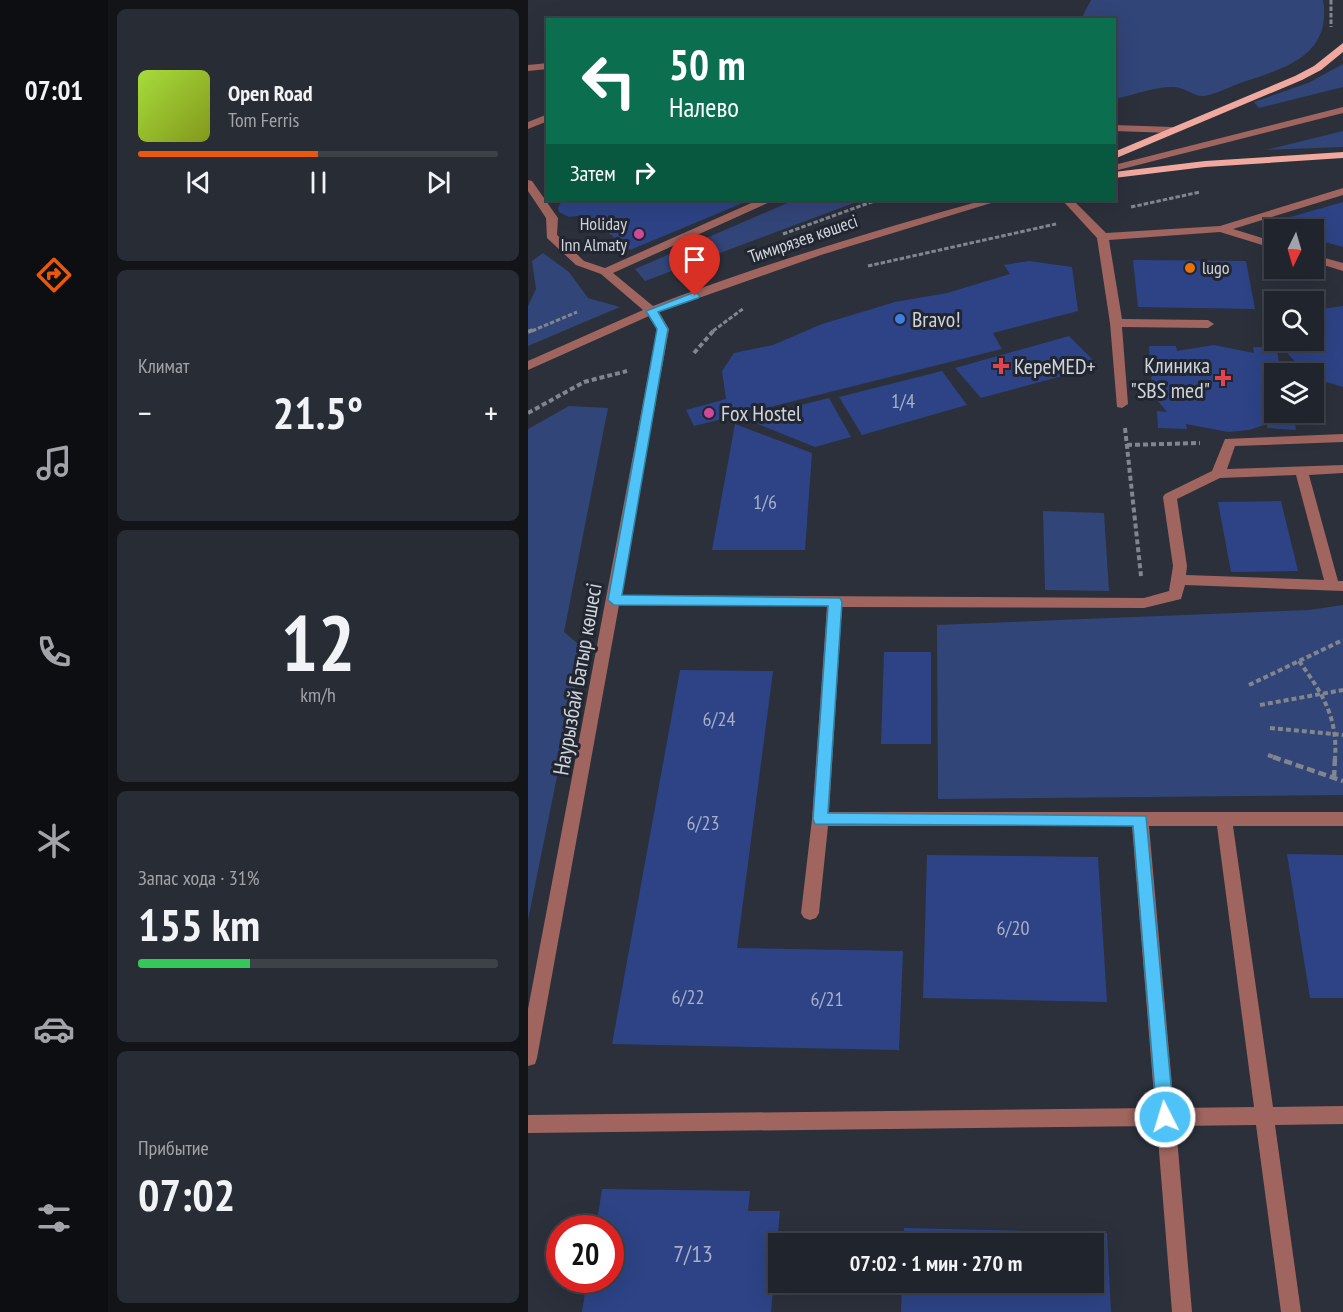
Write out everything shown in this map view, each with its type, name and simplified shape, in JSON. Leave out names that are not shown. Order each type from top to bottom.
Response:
[{"type":"main road","points":[[1116,155],[1290,81],[1323,65],[1343,46]]},
{"type":"main road","points":[[1116,176],[1205,164],[1343,155]]},
{"type":"street","points":[[528,68],[546,66]]},
{"type":"street","points":[[1116,167],[1343,110]]},
{"type":"street","points":[[528,126],[546,118]]},
{"type":"street","points":[[1116,128],[1172,130]]},
{"type":"street","points":[[528,183],[552,218],[551,236],[580,263],[605,272],[652,311]]},
{"type":"street","points":[[1103,237],[1221,229],[1343,191]]},
{"type":"street","points":[[605,272],[764,201]]},
{"type":"street","name":"Тимирязев көшесі","points":[[528,366],[652,311],[867,235],[991,201]]},
{"type":"street","points":[[1068,201],[1103,237],[1116,323],[1122,404]]},
{"type":"street","points":[[1221,229],[1264,243]]},
{"type":"street","points":[[1324,261],[1343,267]]},
{"type":"street","name":"Наурызбай Батыр көшесі","points":[[528,1058],[663,329],[652,311]]},
{"type":"street","points":[[1116,323],[1208,324]]},
{"type":"street","points":[[1218,474],[1230,442],[1343,438]]},
{"type":"street","points":[[614,600],[1144,603],[1176,595],[1180,566],[1170,497],[1218,474],[1343,469]]},
{"type":"street","points":[[1178,580],[1337,585],[1301,470]]},
{"type":"street","points":[[810,913],[820,819],[835,602]]},
{"type":"street","points":[[820,819],[1343,819]]},
{"type":"street","points":[[1224,819],[1291,1312]]},
{"type":"street","points":[[1140,820],[1182,1312]]},
{"type":"street","points":[[528,1124],[1343,1115]]},
{"type":"path","points":[[868,266],[1211,190]]},
{"type":"path","points":[[694,353],[712,331],[750,304]]},
{"type":"path","points":[[528,413],[584,382],[627,371]]},
{"type":"path","points":[[1122,404],[1144,603]]},
{"type":"path","points":[[1127,445],[1230,442]]},
{"type":"path","points":[[1249,685],[1343,640]]},
{"type":"path","points":[[1299,661],[1323,694],[1340,735],[1334,778]]},
{"type":"path","points":[[1260,705],[1343,690]]},
{"type":"path","points":[[1270,728],[1340,735]]},
{"type":"path","points":[[1268,755],[1343,781]]},
{"type":"shaded area","points":[[1091,0],[1323,0],[1324,19],[1320,34],[1313,46],[1290,64],[1275,71],[1204,96],[1181,88],[1166,87],[1116,99],[1116,18],[1082,18]]},
{"type":"shaded area","points":[[1343,64],[1343,87],[1259,108],[1254,102],[1308,83]]},
{"type":"shaded area","points":[[1343,131],[1343,147],[1266,150]]},
{"type":"shaded area","points":[[792,201],[859,201],[645,281],[635,269]]},
{"type":"shaded area","points":[[543,253],[569,272],[588,298],[620,307],[528,346],[528,306],[536,289],[532,261]]},
{"type":"shaded area","points":[[569,406],[608,408],[564,632],[583,648],[528,920],[528,429]]},
{"type":"shaded area","points":[[1043,511],[1104,513],[1109,591],[1045,590]]},
{"type":"shaded area","points":[[1343,605],[1343,795],[938,799],[937,625],[1309,610]]},
{"type":"building","name":"Holiday Inn Almaty","points":[[562,201],[748,201],[630,250],[586,215],[569,217],[559,212],[558,208]]},
{"type":"building","points":[[1343,202],[1343,247],[1324,242],[1324,219],[1284,219]]},
{"type":"building","points":[[1133,260],[1246,261],[1255,309],[1138,307]]},
{"type":"building","points":[[1029,261],[1072,267],[1078,311],[993,333],[1002,349],[694,426],[686,410],[726,399],[722,371],[734,353],[773,345],[822,324],[895,302],[947,293],[1010,274],[1004,265]]},
{"type":"building","points":[[1343,306],[1343,387],[1324,381],[1324,363],[1296,363],[1288,354],[1287,351],[1324,351],[1324,309]]},
{"type":"building","points":[[1069,336],[1099,366],[981,398],[955,368]]},
{"type":"building","points":[[1214,345],[1254,353],[1253,347],[1264,347],[1264,351],[1277,351],[1279,363],[1264,363],[1264,423],[1295,423],[1296,430],[1267,428],[1267,424],[1249,430],[1228,432],[1186,424],[1187,429],[1158,428],[1157,411],[1167,412],[1153,395],[1151,378],[1160,362],[1150,362],[1149,346],[1176,346],[1177,351]]},
{"type":"building","points":[[942,371],[967,405],[862,435],[839,397]]},
{"type":"building","points":[[829,398],[851,437],[815,447],[745,419]]},
{"type":"building","points":[[735,424],[812,453],[805,550],[712,550]]},
{"type":"building","points":[[1281,501],[1298,571],[1231,572],[1218,502]]},
{"type":"building","points":[[884,652],[931,652],[931,744],[881,744]]},
{"type":"building","points":[[680,670],[773,671],[737,948],[903,951],[899,1050],[612,1044]]},
{"type":"building","points":[[1287,854],[1343,855],[1343,998],[1310,998]]},
{"type":"building","points":[[927,855],[1098,857],[1107,1002],[923,998]]},
{"type":"building","points":[[602,1189],[750,1191],[748,1211],[780,1211],[778,1233],[768,1233],[768,1293],[773,1293],[771,1312],[582,1312],[585,1293],[624,1293],[624,1215],[598,1215]]},
{"type":"building","points":[[904,1228],[1107,1233],[1111,1312],[901,1312],[902,1293],[1104,1293],[1104,1233],[904,1233]]},
{"type":"place","name":"Holiday Inn Almaty","points":[[639,234]]},
{"type":"place","name":"lugo","points":[[1190,268]]},
{"type":"place","name":"Bravo!","points":[[900,319]]},
{"type":"place","name":"КереMED+","points":[[1001,366]]},
{"type":"place","name":"Клиника \"SBS med\"","points":[[1223,378]]},
{"type":"place","name":"Fox Hostel","points":[[709,413]]},
{"type":"route","points":[[695,296],[652,311],[663,329],[614,600],[835,602],[820,819],[1140,820],[1165,1117]]}]
